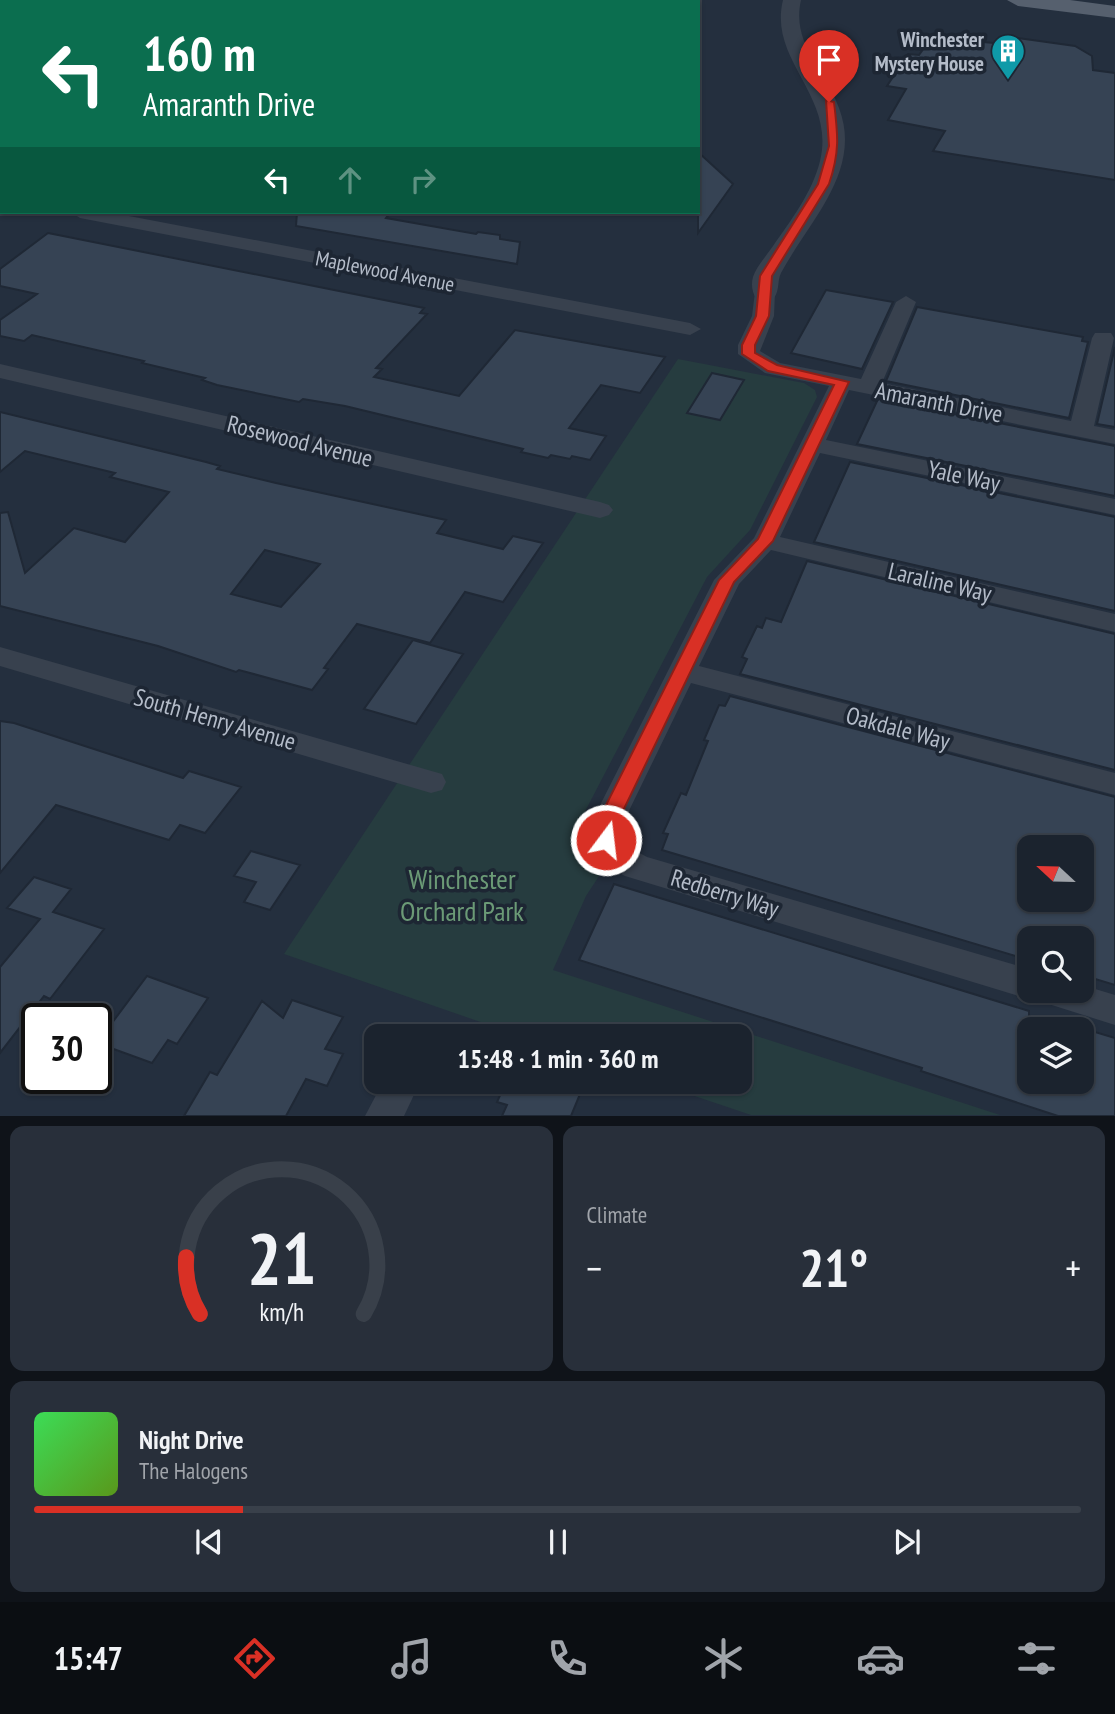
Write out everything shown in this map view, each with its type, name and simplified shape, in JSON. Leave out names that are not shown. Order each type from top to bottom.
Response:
[{"type":"main road","points":[[1018,0],[1115,12]]},
{"type":"street","points":[[765,292],[766,276],[824,184],[835,146],[829,102],[811,69],[797,53],[790,36],[788,18],[792,0]]},
{"type":"street","name":"Maplewood Avenue","points":[[92,214],[690,330]]},
{"type":"street","name":"Amaranth Drive","points":[[765,292],[763,316],[749,345],[749,354],[773,368],[1115,437]]},
{"type":"street","name":"Redberry Way","points":[[906,302],[855,385],[812,444],[765,541],[727,580],[609,819],[606,840],[620,858],[637,867],[1017,980]]},
{"type":"street","points":[[1081,430],[1103,338]]},
{"type":"street","name":"Rosewood Avenue","points":[[0,371],[600,510]]},
{"type":"street","name":"Yale Way","points":[[812,444],[1115,507]]},
{"type":"street","name":"Laraline Way","points":[[765,541],[1115,624]]},
{"type":"street","name":"South Henry Avenue","points":[[0,656],[431,782]]},
{"type":"street","name":"Oakdale Way","points":[[682,671],[1115,784]]},
{"type":"street","points":[[1092,1003],[1115,1010]]},
{"type":"street","points":[[384,1115],[395,1094]]},
{"type":"green space","name":"Winchester Orchard Park","points":[[678,359],[804,383],[815,390],[817,397],[750,530],[707,577],[578,825],[584,849],[603,870],[586,896],[553,970],[719,1024],[486,1024],[284,954]]},
{"type":"green space","name":"Winchester Orchard Park","points":[[752,1035],[1000,1115],[751,1115],[689,1094],[752,1094]]},
{"type":"building","points":[[1011,37],[1075,46],[1092,56],[1093,70],[1115,73],[1115,180],[933,151],[945,131],[888,120],[906,89],[887,86],[908,54],[919,55],[924,48],[931,49],[935,41],[971,45],[983,42],[1005,44]]},
{"type":"building","points":[[700,154],[733,184],[698,233],[700,214]]},
{"type":"building","points":[[297,214],[389,214],[386,218],[476,234],[500,235],[500,239],[520,242],[517,264],[296,226]]},
{"type":"building","points":[[48,233],[424,308],[420,313],[427,314],[376,368],[382,369],[374,377],[459,396],[515,330],[665,357],[640,393],[601,385],[569,428],[606,436],[590,460],[551,455],[548,458],[521,452],[523,449],[345,406],[303,399],[299,402],[217,385],[202,380],[205,378],[142,363],[144,361],[32,335],[24,341],[0,336],[0,320],[37,294],[0,286],[0,269]]},
{"type":"building","points":[[826,290],[893,302],[862,369],[791,353]]},
{"type":"building","points":[[917,307],[1083,337],[1082,341],[1088,342],[1069,418],[886,381]]},
{"type":"building","points":[[1115,347],[1115,427],[1097,424]]},
{"type":"building","points":[[712,373],[744,380],[720,420],[687,413]]},
{"type":"building","points":[[878,399],[1115,446],[1115,496],[857,444]]},
{"type":"building","points":[[0,412],[220,466],[217,469],[446,520],[437,533],[503,549],[513,536],[543,543],[503,602],[465,592],[430,643],[357,624],[324,668],[328,669],[312,690],[239,670],[236,672],[158,646],[0,606],[0,513],[8,512],[25,573],[74,528],[125,542],[169,492],[110,477],[115,473],[25,451],[0,472]],"holes":[[[265,550],[320,564],[281,607],[231,594]]]},
{"type":"building","points":[[850,462],[1115,517],[1115,611],[814,542]]},
{"type":"building","points":[[807,561],[1115,634],[1115,770],[740,674],[747,659],[742,657],[757,626],[762,628],[766,618],[781,622]]},
{"type":"building","points":[[413,640],[463,654],[416,724],[364,709]]},
{"type":"building","points":[[730,696],[1115,797],[1115,985],[1094,979],[1094,926],[1017,926],[1017,956],[662,850],[668,834],[663,833],[681,793],[686,795],[719,705],[725,706]]},
{"type":"building","points":[[0,721],[14,723],[183,778],[189,771],[241,787],[205,833],[180,825],[169,840],[56,805],[0,873]]},
{"type":"building","points":[[251,851],[300,865],[270,910],[244,902],[256,882],[234,876]]},
{"type":"building","points":[[34,877],[71,889],[53,912],[104,929],[50,999],[44,996],[39,1003],[21,1003],[21,1026],[0,1053],[0,967],[40,919],[7,908]]},
{"type":"building","points":[[614,884],[1029,1011],[1029,1017],[1017,1017],[1017,1094],[1094,1094],[1094,1032],[1115,1038],[1115,1116],[1058,1116],[921,1071],[922,1068],[579,960]]},
{"type":"building","points":[[147,976],[208,998],[177,1044],[168,1040],[152,1063],[112,1048],[112,1023]]},
{"type":"building","points":[[292,1000],[343,1017],[325,1049],[343,1054],[327,1086],[306,1079],[286,1116],[184,1116],[210,1072],[217,1075],[262,1001],[283,1018]]},
{"type":"building","points":[[501,1094],[580,1094],[571,1116],[502,1116],[507,1105],[497,1102]]},
{"type":"place","name":"Winchester Mystery House","points":[[1008,81]]},
{"type":"route","points":[[606,840],[609,819],[727,580],[765,541],[842,382],[773,368],[758,362],[749,354],[749,345],[763,316],[766,276],[824,184],[835,146],[829,102]]}]
